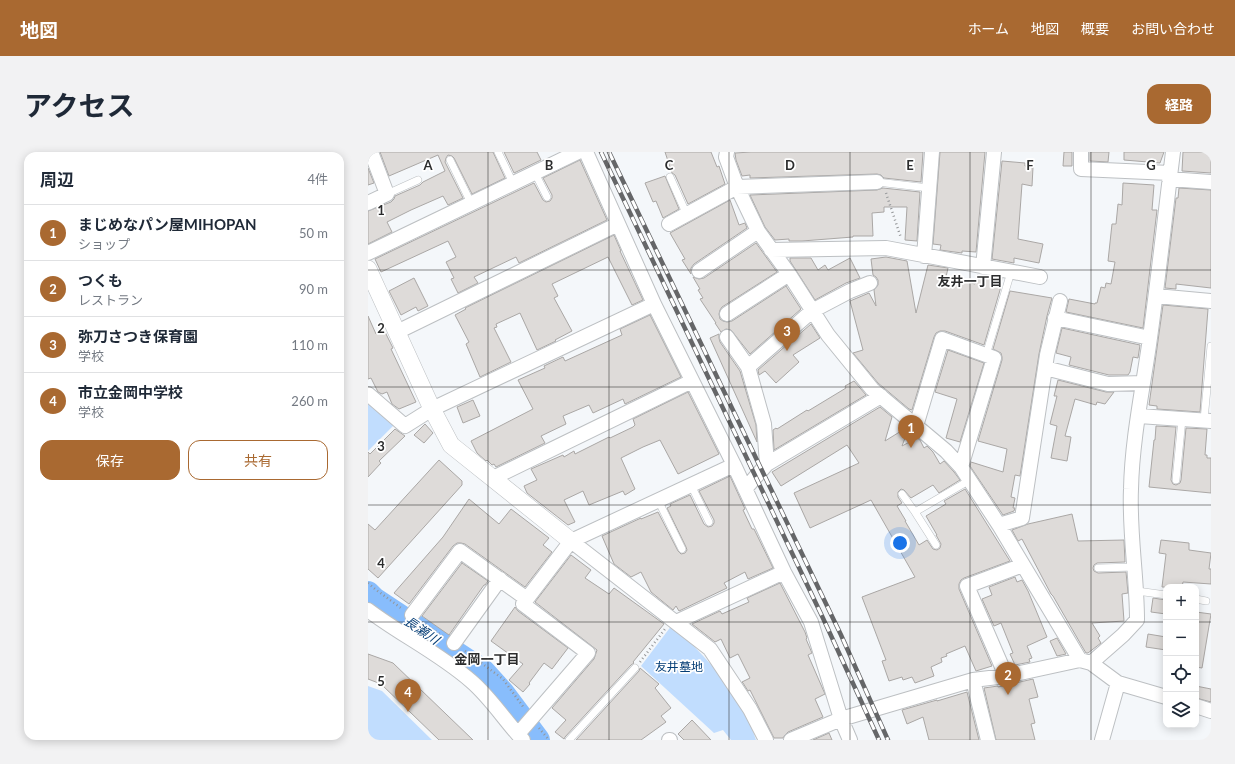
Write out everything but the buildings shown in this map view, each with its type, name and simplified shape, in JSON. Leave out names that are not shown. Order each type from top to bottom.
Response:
[{"type":"street","points":[[368,203],[387,194],[371,152]]},
{"type":"street","points":[[368,253],[578,152]]},
{"type":"street","points":[[586,152],[654,304],[734,465],[784,572],[811,622],[841,719],[850,740]]},
{"type":"street","points":[[727,152],[726,157],[737,188],[758,231],[789,274],[828,335],[872,389],[946,451],[961,467],[1086,661],[1118,683],[1163,696]]},
{"type":"street","points":[[924,256],[932,152]]},
{"type":"street","points":[[983,266],[994,152]]},
{"type":"street","points":[[1081,152],[1081,169],[1170,176],[1211,182]]},
{"type":"street","points":[[791,740],[841,719],[973,680],[1006,676],[1086,661],[1123,635],[1137,620],[1137,591],[1131,490],[1134,448],[1156,296],[1173,152]]},
{"type":"street","points":[[669,224],[737,188],[877,182]]},
{"type":"street","points":[[397,332],[618,224]]},
{"type":"street","points":[[699,271],[758,231]]},
{"type":"street","points":[[771,250],[886,248],[1040,277]]},
{"type":"street","points":[[368,269],[432,409],[451,445],[570,541],[710,649],[750,709],[766,740]]},
{"type":"street","points":[[727,314],[789,274]]},
{"type":"street","points":[[748,367],[812,311],[850,291],[870,283]]},
{"type":"street","points":[[1156,296],[1211,301]]},
{"type":"street","points":[[999,526],[1022,518],[1046,355],[1060,301]]},
{"type":"street","points":[[368,394],[405,426],[432,409],[654,304]]},
{"type":"street","points":[[1056,318],[1150,338]]},
{"type":"street","points":[[727,337],[748,367],[764,424],[767,464]]},
{"type":"street","points":[[916,426],[942,339],[994,358],[961,467]]},
{"type":"street","points":[[1045,368],[1108,384],[1143,383]]},
{"type":"street","points":[[493,478],[692,381]]},
{"type":"street","points":[[745,489],[767,464],[881,396]]},
{"type":"street","points":[[1139,416],[1207,420]]},
{"type":"street","points":[[368,610],[449,663],[471,681],[523,731],[588,653],[523,604],[570,541],[734,465]]},
{"type":"street","points":[[412,615],[460,551],[527,599]]},
{"type":"street","points":[[1006,676],[967,586],[1023,565]]},
{"type":"street","points":[[674,621],[784,572]]},
{"type":"street","points":[[454,643],[500,579]]},
{"type":"street","points":[[973,680],[988,740]]},
{"type":"street","points":[[1102,740],[1118,683]]},
{"type":"street","points":[[1199,707],[1211,711]]},
{"type":"lane","points":[[498,152],[513,183]]},
{"type":"lane","points":[[450,160],[471,203]]},
{"type":"lane","points":[[535,173],[547,197]]},
{"type":"lane","points":[[670,177],[687,215]]},
{"type":"lane","points":[[387,194],[418,180]]},
{"type":"lane","points":[[877,182],[929,188]]},
{"type":"lane","points":[[986,355],[1011,272]]},
{"type":"lane","points":[[1207,420],[1211,346]]},
{"type":"lane","points":[[1176,480],[1182,419]]},
{"type":"lane","points":[[915,512],[970,480]]},
{"type":"lane","points":[[691,485],[709,522]]},
{"type":"lane","points":[[902,494],[936,545]]},
{"type":"lane","points":[[658,500],[682,549]]},
{"type":"lane","points":[[1098,568],[1135,567]]},
{"type":"lane","points":[[1137,591],[1163,595]]},
{"type":"lane","points":[[1199,600],[1206,601]]},
{"type":"lane","points":[[569,740],[635,668]]},
{"type":"path","points":[[877,182],[885,190],[906,252]]},
{"type":"path","points":[[635,668],[674,621]]},
{"type":"green space","points":[[368,399],[395,424],[368,451]]},
{"type":"green space","name":"友井墓地","points":[[672,625],[702,655],[730,688],[745,712],[756,740],[731,740],[723,730],[714,733],[641,666]]},
{"type":"green space","points":[[368,686],[382,691],[432,740],[368,740]]},
{"type":"waterway","name":"長瀬川","points":[[368,593],[374,599],[483,671],[502,692],[538,740]]},
{"type":"railway","points":[[601,152],[822,616],[879,740]]},
{"type":"railway","points":[[609,152],[841,635],[888,740]]},
{"type":"place","name":"弥刀さつき保育園","points":[[787,351]]},
{"type":"place","name":"まじめなパン屋MIHOPAN","points":[[911,448]]},
{"type":"place","name":"つくも","points":[[1008,695]]},
{"type":"place","name":"市立金岡中学校","points":[[408,712]]},
{"type":"district","name":"友井一丁目","points":[[970,281]]},
{"type":"district","name":"金岡一丁目","points":[[487,659]]}]
